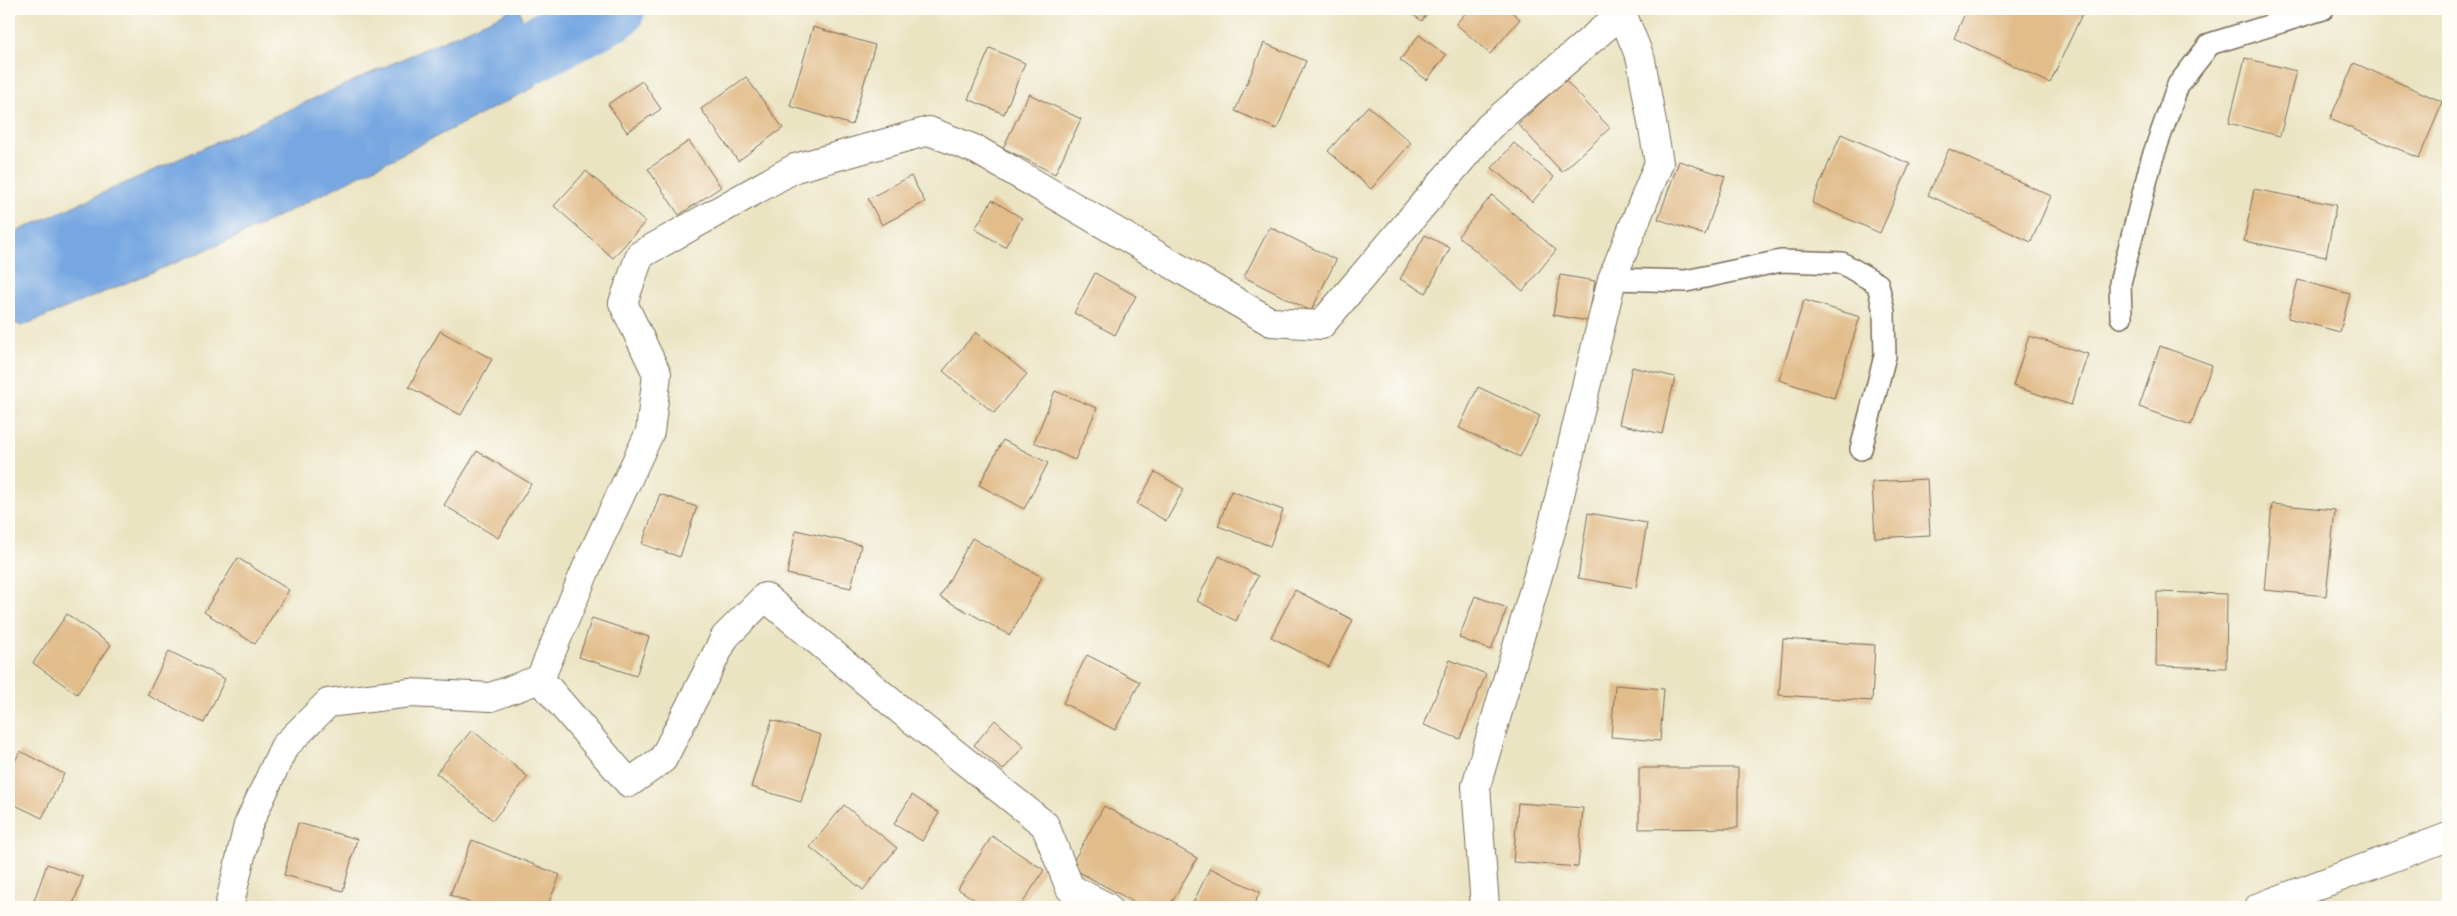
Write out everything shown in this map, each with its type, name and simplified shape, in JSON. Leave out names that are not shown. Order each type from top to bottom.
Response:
[{"type":"street","points":[[229,907],[248,825],[284,747],[328,702],[410,693],[491,697],[540,678],[589,562],[650,432],[657,374],[623,303],[640,255],[795,168],[929,131],[977,150],[1271,322],[1321,325],[1489,127],[1623,11],[1641,60],[1659,163],[1612,279],[1552,528],[1476,786],[1485,907]]},
{"type":"street","points":[[540,678],[629,783],[663,759],[725,637],[765,597],[904,713],[1046,825],[1070,888],[1107,907]]},
{"type":"street","points":[[2259,907],[2448,837]]},
{"type":"lane","points":[[2121,317],[2120,283],[2152,159],[2178,85],[2210,44],[2323,9]]},
{"type":"lane","points":[[1612,279],[1686,280],[1781,261],[1842,263],[1878,284],[1884,312],[1885,356],[1862,449]]},
{"type":"water","points":[[514,9],[520,9],[535,87],[235,238],[22,326],[9,321],[9,235]]},
{"type":"building","points":[[1405,9],[1430,9],[1422,21]]},
{"type":"building","points":[[1469,9],[1508,9],[1520,19],[1490,54],[1456,24]]},
{"type":"building","points":[[1967,9],[2076,9],[2083,12],[2050,83],[1954,38]]},
{"type":"building","points":[[813,27],[875,45],[852,125],[790,106]]},
{"type":"building","points":[[1419,35],[1446,55],[1427,80],[1400,60]]},
{"type":"building","points":[[1264,43],[1306,61],[1277,129],[1235,111]]},
{"type":"building","points":[[990,48],[1025,63],[1004,114],[968,99]]},
{"type":"building","points":[[2245,58],[2296,71],[2280,136],[2229,123]]},
{"type":"building","points":[[2354,63],[2443,102],[2419,158],[2330,119]]},
{"type":"building","points":[[746,77],[783,128],[738,161],[701,109]]},
{"type":"building","points":[[1565,80],[1610,128],[1562,172],[1518,124]]},
{"type":"building","points":[[642,81],[661,109],[627,132],[608,104]]},
{"type":"building","points":[[1029,94],[1081,119],[1055,174],[1003,148]]},
{"type":"building","points":[[1368,106],[1411,143],[1371,189],[1328,151]]},
{"type":"building","points":[[1841,134],[1910,164],[1880,233],[1812,203]]},
{"type":"building","points":[[689,141],[721,187],[679,215],[648,169]]},
{"type":"building","points":[[1514,143],[1554,177],[1532,202],[1492,168]]},
{"type":"building","points":[[1949,149],[2051,196],[2031,242],[1928,195]]},
{"type":"building","points":[[1679,161],[1725,176],[1705,235],[1658,219]]},
{"type":"building","points":[[586,171],[645,222],[613,258],[554,206]]},
{"type":"building","points":[[911,176],[925,202],[882,225],[868,199]]},
{"type":"building","points":[[2254,189],[2336,205],[2326,257],[2244,241]]},
{"type":"building","points":[[1492,195],[1556,250],[1523,291],[1458,236]]},
{"type":"building","points":[[992,200],[1022,218],[1005,247],[975,229]]},
{"type":"building","points":[[1270,227],[1336,260],[1311,311],[1244,277]]},
{"type":"building","points":[[1425,235],[1450,248],[1426,293],[1400,279]]},
{"type":"building","points":[[1095,273],[1136,296],[1115,335],[1074,313]]},
{"type":"building","points":[[1560,275],[1595,281],[1588,321],[1553,315]]},
{"type":"building","points":[[2298,280],[2350,294],[2340,332],[2288,318]]},
{"type":"building","points":[[1804,300],[1860,317],[1834,398],[1779,380]]},
{"type":"building","points":[[440,331],[492,359],[461,415],[409,387]]},
{"type":"building","points":[[976,332],[1027,374],[994,413],[943,371]]},
{"type":"building","points":[[2029,336],[2088,354],[2071,405],[2013,386]]},
{"type":"building","points":[[2160,346],[2212,365],[2191,425],[2139,407]]},
{"type":"building","points":[[1632,367],[1675,377],[1662,434],[1619,424]]},
{"type":"building","points":[[1478,387],[1540,416],[1520,457],[1459,428]]},
{"type":"building","points":[[1055,391],[1097,408],[1075,460],[1034,442]]},
{"type":"building","points":[[1003,440],[1048,463],[1024,509],[979,485]]},
{"type":"building","points":[[477,451],[531,484],[498,538],[444,505]]},
{"type":"building","points":[[1155,472],[1184,489],[1166,521],[1137,504]]},
{"type":"building","points":[[1927,479],[1930,535],[1875,538],[1872,482]]},
{"type":"building","points":[[1231,491],[1283,510],[1270,546],[1218,526]]},
{"type":"building","points":[[660,494],[697,507],[680,557],[642,544]]},
{"type":"building","points":[[2272,504],[2335,510],[2326,596],[2264,590]]},
{"type":"building","points":[[1588,513],[1647,523],[1636,588],[1578,578]]},
{"type":"building","points":[[796,530],[861,545],[851,588],[787,574]]},
{"type":"building","points":[[972,538],[1042,577],[1010,635],[940,597]]},
{"type":"building","points":[[1219,556],[1258,576],[1236,621],[1197,601]]},
{"type":"building","points":[[238,558],[289,590],[255,644],[204,612]]},
{"type":"building","points":[[1295,590],[1353,620],[1329,667],[1271,637]]},
{"type":"building","points":[[2157,592],[2227,594],[2226,668],[2156,666]]},
{"type":"building","points":[[1475,596],[1507,608],[1491,650],[1459,638]]},
{"type":"building","points":[[67,614],[111,645],[77,694],[33,663]]},
{"type":"building","points":[[592,618],[649,637],[636,676],[579,657]]},
{"type":"building","points":[[1783,639],[1875,645],[1872,701],[1779,695]]},
{"type":"building","points":[[169,651],[225,679],[204,723],[147,695]]},
{"type":"building","points":[[1087,655],[1140,682],[1115,730],[1063,703]]},
{"type":"building","points":[[1450,660],[1486,674],[1460,739],[1424,725]]},
{"type":"building","points":[[1615,685],[1664,689],[1660,741],[1611,737]]},
{"type":"building","points":[[772,720],[821,735],[801,802],[751,787]]},
{"type":"building","points":[[995,720],[1024,746],[1003,770],[974,745]]},
{"type":"building","points":[[472,730],[528,777],[493,820],[436,773]]},
{"type":"building","points":[[20,751],[64,774],[42,818],[9,802],[9,774]]},
{"type":"building","points":[[1639,768],[1738,768],[1738,828],[1639,829]]},
{"type":"building","points":[[912,795],[939,813],[922,841],[894,824]]},
{"type":"building","points":[[1518,803],[1583,808],[1578,867],[1513,862]]},
{"type":"building","points":[[844,805],[897,848],[863,890],[810,847]]},
{"type":"building","points":[[1104,806],[1197,858],[1169,907],[1143,907],[1070,867]]},
{"type":"building","points":[[298,823],[357,839],[343,891],[284,875]]},
{"type":"building","points":[[992,836],[1044,870],[1020,907],[986,907],[958,889]]},
{"type":"building","points":[[472,840],[560,875],[547,907],[481,907],[450,895]]},
{"type":"building","points":[[47,864],[83,877],[72,907],[52,907],[34,901]]},
{"type":"building","points":[[1210,868],[1260,892],[1253,907],[1191,907]]},
{"type":"waterway","points":[[449,93],[613,9]]}]
